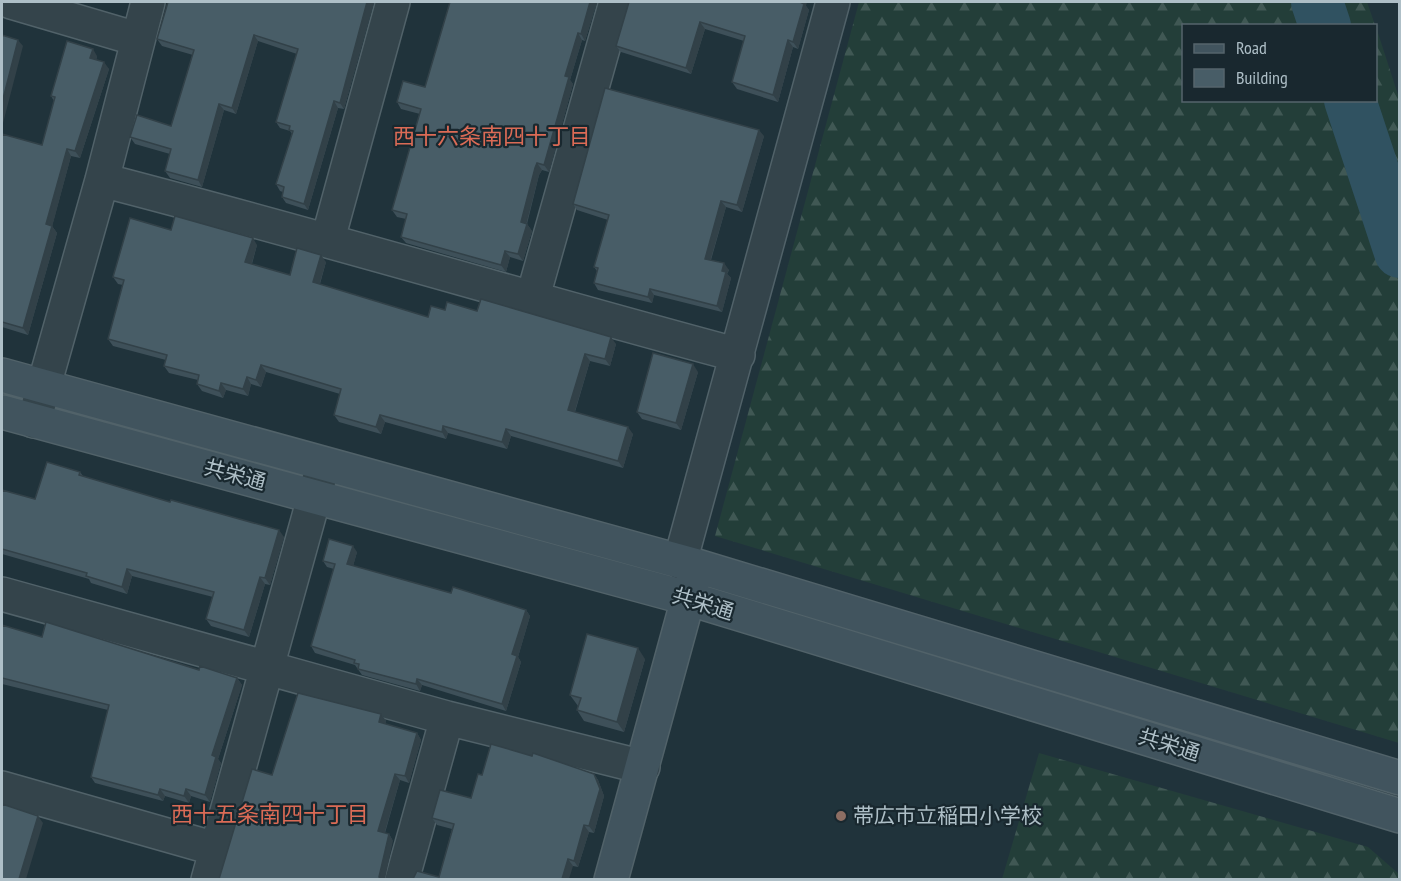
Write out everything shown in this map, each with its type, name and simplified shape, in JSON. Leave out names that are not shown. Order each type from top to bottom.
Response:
[{"type":"street","points":[[11,2],[137,39]]},
{"type":"street","points":[[34,421],[102,180],[148,2]]},
{"type":"street","points":[[328,239],[393,2]]},
{"type":"street","points":[[532,300],[616,2]]},
{"type":"street","points":[[611,879],[687,598],[688,564],[738,355],[833,2]]},
{"type":"street","points":[[102,180],[328,239],[532,300],[738,355]]},
{"type":"street","name":"共栄通","points":[[2,375],[688,564],[1400,778]]},
{"type":"street","name":"共栄通","points":[[2,412],[687,598],[1400,816]]},
{"type":"street","points":[[2,788],[212,864],[323,464]]},
{"type":"street","points":[[2,594],[447,718],[643,767]]},
{"type":"street","points":[[402,879],[447,718]]},
{"type":"green space","points":[[859,2],[1367,2],[1375,24],[1182,24],[1182,102],[1377,102],[1377,30],[1400,101],[1399,743],[715,536]]},
{"type":"green space","points":[[1039,753],[1368,847],[1399,874],[1399,879],[1002,879]]},
{"type":"building","points":[[168,2],[367,2],[340,103],[334,101],[304,204],[282,197],[284,187],[276,184],[293,131],[289,130],[290,126],[276,122],[298,49],[254,35],[232,108],[219,104],[198,180],[165,171],[171,149],[130,137],[137,115],[171,126],[194,50],[157,39]]},
{"type":"building","points":[[450,2],[590,2],[565,76],[569,77],[544,165],[537,163],[535,168],[521,222],[527,224],[518,254],[505,251],[501,265],[401,237],[407,214],[392,210],[421,109],[397,102],[403,81],[425,87]]},
{"type":"building","points":[[629,2],[800,2],[804,4],[793,42],[788,40],[773,95],[732,82],[745,36],[700,22],[686,68],[616,46]]},
{"type":"building","points":[[2,35],[18,40],[2,103]]},
{"type":"building","points":[[67,41],[93,49],[90,58],[104,62],[75,151],[67,149],[46,224],[52,226],[23,328],[2,322],[2,134],[42,145],[55,97],[51,96]]},
{"type":"building","points":[[605,88],[759,130],[737,205],[721,201],[705,259],[724,263],[722,271],[726,272],[717,306],[650,289],[648,297],[594,283],[598,268],[594,267],[609,215],[573,204]]},
{"type":"building","points":[[175,216],[253,238],[245,262],[290,275],[297,248],[321,255],[313,282],[428,317],[431,306],[445,310],[447,302],[477,311],[481,299],[611,337],[605,359],[585,354],[568,410],[628,427],[618,461],[506,429],[502,442],[443,426],[442,432],[380,415],[376,427],[334,415],[341,389],[261,365],[256,380],[247,377],[243,389],[221,383],[219,391],[197,384],[199,375],[164,366],[167,355],[108,339],[124,280],[113,277],[130,218],[171,230]]},
{"type":"building","points":[[653,353],[693,364],[676,423],[637,412]]},
{"type":"building","points":[[47,462],[80,472],[79,475],[170,502],[171,500],[279,530],[265,578],[260,577],[244,630],[206,619],[214,592],[127,569],[122,587],[86,576],[87,573],[2,549],[2,490],[35,499]]},
{"type":"building","points":[[329,539],[353,546],[347,564],[451,593],[453,587],[526,610],[512,654],[517,656],[502,704],[417,679],[416,684],[358,669],[359,664],[354,663],[355,660],[311,646],[335,564],[323,561]]},
{"type":"building","points":[[46,622],[199,670],[200,666],[237,678],[212,755],[216,757],[205,795],[186,789],[184,796],[160,789],[158,795],[91,777],[109,705],[2,678],[2,625],[42,637]]},
{"type":"building","points":[[587,634],[638,648],[617,722],[577,710],[581,698],[570,695]]},
{"type":"building","points":[[298,693],[381,714],[379,722],[417,733],[405,776],[395,774],[378,831],[389,834],[380,879],[219,879],[252,769],[272,775]]},
{"type":"building","points":[[491,744],[532,756],[533,753],[594,774],[600,789],[589,826],[584,825],[574,861],[568,859],[562,879],[413,879],[417,871],[439,877],[454,824],[432,818],[440,790],[471,798],[478,774],[482,775]]},
{"type":"building","points":[[2,804],[38,816],[19,879],[2,879]]},
{"type":"waterway","points":[[1317,2],[1324,24]]},
{"type":"waterway","points":[[1351,102],[1400,252]]},
{"type":"place","name":"帯広市立稲田小学校","points":[[841,816]]},
{"type":"district","name":"西十六条南四十丁目","points":[[492,136]]},
{"type":"district","name":"西十五条南四十丁目","points":[[270,814]]}]
